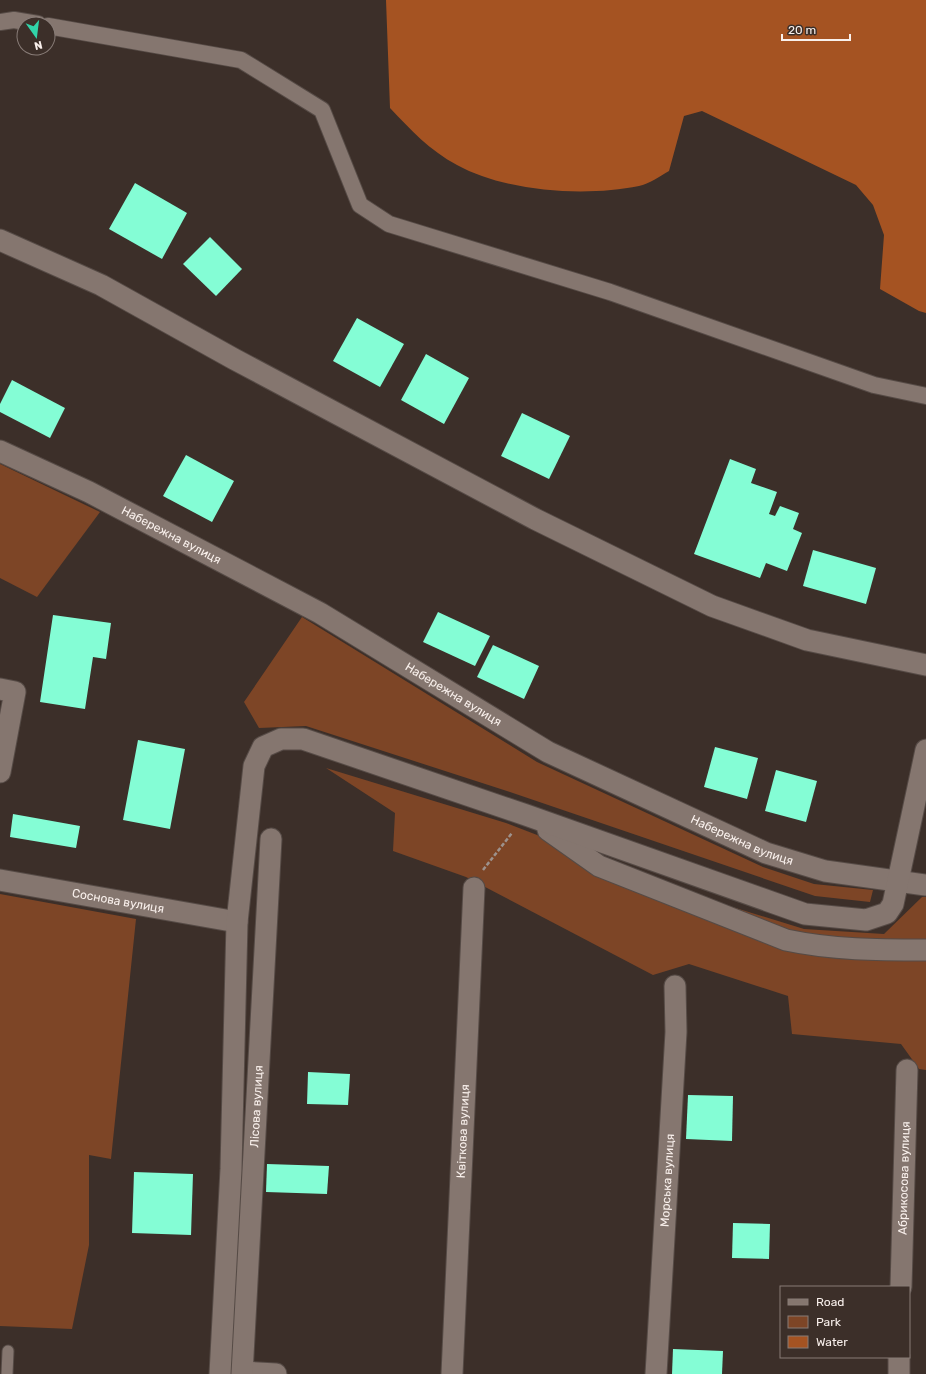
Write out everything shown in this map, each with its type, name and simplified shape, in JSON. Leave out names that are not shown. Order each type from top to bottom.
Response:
[{"type":"street","points":[[0,22],[16,20]]},
{"type":"street","points":[[56,27],[241,60],[322,110],[360,204],[389,224],[610,292],[874,385],[926,396]]},
{"type":"street","points":[[0,240],[101,285],[234,359],[535,519],[712,606],[807,640],[926,665]]},
{"type":"street","name":"Набережна вулиця","points":[[0,451],[89,492],[320,613],[548,752],[766,853],[825,871],[926,885]]},
{"type":"street","points":[[0,689],[14,692],[0,772]]},
{"type":"street","points":[[220,1374],[231,1169],[237,922],[254,766],[264,747],[281,739],[303,739],[526,815],[805,914],[872,919],[887,913],[893,904],[899,882],[926,750]]},
{"type":"street","points":[[526,815],[599,866],[786,940],[817,947],[850,950],[926,950]]},
{"type":"street","name":"Лісова вулиця","points":[[243,1373],[271,839]]},
{"type":"street","name":"Соснова вулиця","points":[[0,880],[237,922]]},
{"type":"street","name":"Квіткова вулиця","points":[[452,1374],[474,888]]},
{"type":"street","name":"Морська вулиця","points":[[656,1374],[676,1032],[675,986]]},
{"type":"street","name":"Абрикосова вулиця","points":[[901,1286],[907,1070]]},
{"type":"street","points":[[899,1358],[899,1374]]},
{"type":"street","points":[[243,1373],[276,1374]]},
{"type":"lane","points":[[7,1374],[8,1351]]},
{"type":"path","points":[[474,888],[478,877],[526,815]]},
{"type":"green space","points":[[0,464],[100,512],[37,597],[0,578]]},
{"type":"green space","points":[[302,617],[537,762],[763,867],[814,884],[873,890],[870,902],[815,896],[510,792],[306,726],[259,728],[244,702]]},
{"type":"green space","points":[[326,768],[506,823],[687,893],[804,929],[884,934],[922,897],[926,897],[926,1070],[919,1069],[901,1044],[792,1034],[788,996],[689,964],[653,975],[466,877],[393,851],[395,813]]},
{"type":"green space","points":[[0,894],[136,919],[111,1159],[89,1155],[89,1245],[72,1329],[0,1326]]},
{"type":"water","points":[[386,0],[926,0],[926,313],[919,311],[880,289],[884,235],[873,205],[856,185],[702,111],[684,116],[669,171],[651,182],[639,186],[595,191],[546,190],[499,181],[477,174],[457,165],[429,146],[390,108]]},
{"type":"building","points":[[135,183],[187,213],[162,259],[109,229]]},
{"type":"building","points":[[210,237],[242,269],[216,296],[183,264]]},
{"type":"building","points":[[357,318],[404,344],[380,387],[333,361]]},
{"type":"building","points":[[426,354],[469,378],[444,424],[401,400]]},
{"type":"building","points":[[12,380],[65,408],[50,438],[0,412],[0,404]]},
{"type":"building","points":[[522,413],[570,436],[549,479],[501,456]]},
{"type":"building","points":[[186,455],[234,481],[212,522],[163,496]]},
{"type":"building","points":[[730,459],[756,469],[751,483],[777,492],[769,514],[775,516],[780,506],[799,513],[793,529],[802,533],[787,571],[766,563],[760,578],[694,554]]},
{"type":"building","points":[[813,550],[876,568],[866,604],[803,586]]},
{"type":"building","points":[[438,612],[490,636],[475,666],[423,642]]},
{"type":"building","points":[[53,615],[111,623],[106,659],[93,657],[85,709],[40,702]]},
{"type":"building","points":[[493,645],[539,666],[524,699],[477,677]]},
{"type":"building","points":[[138,740],[185,749],[170,829],[123,820]]},
{"type":"building","points":[[715,747],[758,758],[747,799],[704,787]]},
{"type":"building","points":[[776,770],[817,781],[806,822],[765,811]]},
{"type":"building","points":[[13,814],[80,826],[76,848],[10,837]]},
{"type":"building","points":[[308,1072],[350,1074],[348,1105],[307,1104]]},
{"type":"building","points":[[688,1095],[733,1096],[732,1141],[686,1139]]},
{"type":"building","points":[[267,1164],[329,1166],[327,1194],[266,1192]]},
{"type":"building","points":[[134,1172],[193,1174],[191,1235],[132,1233]]},
{"type":"building","points":[[733,1223],[770,1224],[769,1259],[732,1258]]},
{"type":"building","points":[[673,1349],[723,1351],[722,1374],[672,1374]]}]
